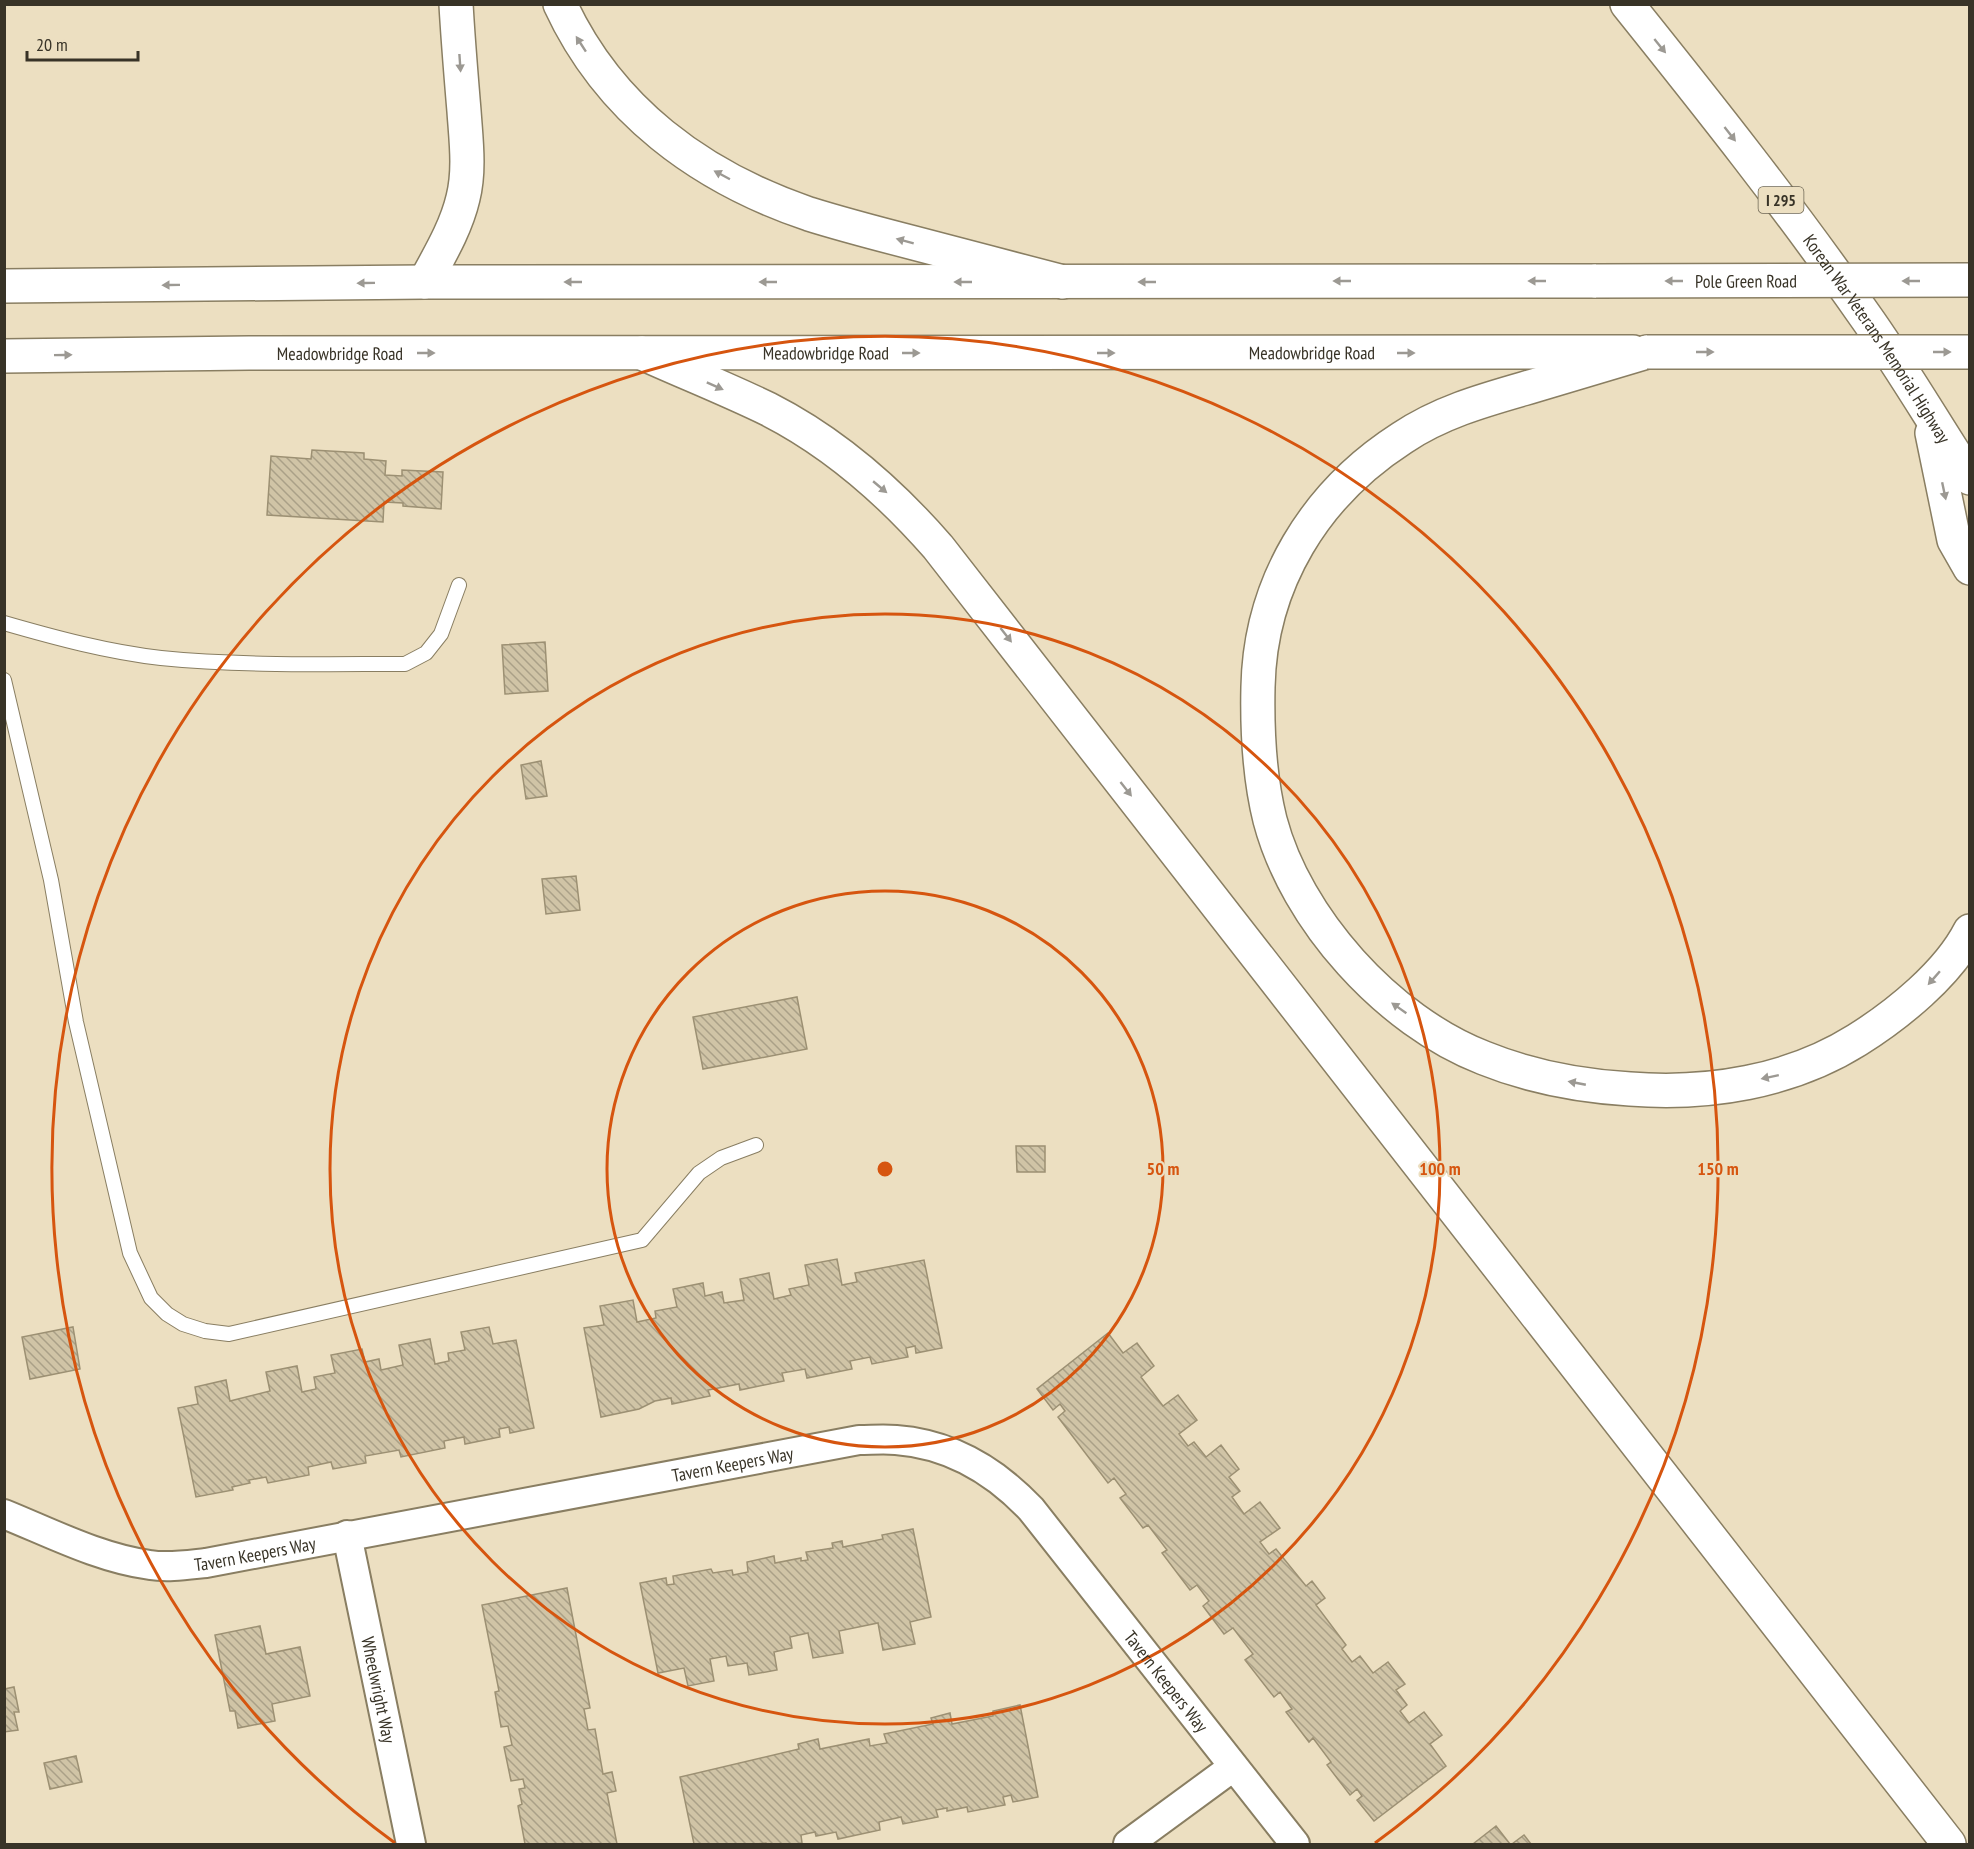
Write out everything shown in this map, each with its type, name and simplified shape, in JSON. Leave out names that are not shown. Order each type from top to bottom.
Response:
[{"type":"main road","points":[[425,282],[457,217],[463,198],[466,175],[467,151],[456,4]]},
{"type":"main road","points":[[560,4],[572,31],[602,77],[631,109],[673,144],[710,168],[751,190],[808,213],[855,228],[1063,282]]},
{"type":"main road","name":"Korean War Veterans Memorial Highway","points":[[1627,4],[1715,114],[1865,315],[1970,478]]},
{"type":"main road","name":"Pole Green Road","points":[[1063,282],[1970,280]]},
{"type":"main road","points":[[4,286],[425,282],[1063,282]]},
{"type":"main road","points":[[1970,352],[1647,352],[1468,405],[1406,435],[1376,455],[1347,480],[1318,513],[1277,583],[1265,626],[1258,675],[1257,723],[1261,780],[1270,823],[1285,864],[1312,913],[1348,961],[1391,1002],[1440,1036],[1483,1058],[1545,1077],[1596,1087],[1661,1092],[1727,1086],[1791,1073],[1841,1050],[1888,1021],[1929,983],[1965,941],[1970,931]]},
{"type":"main road","name":"Meadowbridge Road","points":[[4,356],[249,353],[1647,352]]},
{"type":"main road","points":[[642,353],[769,410],[805,431],[859,469],[891,496],[913,519],[1949,1845]]},
{"type":"main road","points":[[1928,414],[1954,540],[1970,568]]},
{"type":"street","name":"Tavern Keepers Way","points":[[4,1514],[93,1551],[127,1561],[151,1566],[206,1563],[859,1440],[897,1440],[928,1445],[961,1457],[990,1472],[1012,1489],[1031,1509],[1295,1845]]},
{"type":"street","name":"Wheelwright Way","points":[[347,1535],[411,1845]]},
{"type":"street","points":[[1128,1845],[1233,1767]]},
{"type":"lane","points":[[4,623],[75,644],[160,658],[228,663],[405,664],[426,653],[441,634],[459,585]]},
{"type":"lane","points":[[4,680],[51,880],[76,1022],[130,1253],[151,1299],[167,1314],[183,1324],[205,1331],[229,1334],[642,1240],[699,1173],[721,1158],[756,1145]]},
{"type":"building","points":[[312,450],[364,453],[364,459],[386,461],[385,475],[402,476],[402,470],[443,472],[441,509],[384,502],[383,522],[267,515],[271,456],[311,459]]},
{"type":"building","points":[[545,642],[548,691],[505,694],[502,645]]},
{"type":"building","points":[[541,761],[547,796],[526,799],[521,765]]},
{"type":"building","points":[[576,876],[580,910],[546,914],[542,879]]},
{"type":"building","points":[[797,997],[807,1049],[703,1069],[693,1017]]},
{"type":"building","points":[[1016,1146],[1045,1146],[1045,1172],[1017,1172]]},
{"type":"building","points":[[837,1259],[842,1285],[857,1282],[855,1273],[924,1260],[942,1348],[916,1353],[915,1346],[906,1348],[908,1357],[872,1364],[870,1357],[850,1361],[852,1369],[807,1378],[805,1369],[782,1373],[784,1381],[740,1390],[739,1384],[708,1390],[710,1396],[672,1404],[671,1398],[655,1401],[639,1409],[601,1417],[584,1328],[604,1325],[600,1306],[633,1300],[637,1322],[656,1318],[655,1311],[677,1307],[673,1289],[703,1283],[705,1296],[722,1292],[724,1303],[744,1300],[740,1279],[769,1273],[774,1299],[791,1295],[789,1289],[809,1285],[805,1265]]},
{"type":"building","points":[[73,1327],[80,1369],[30,1379],[22,1337]]},
{"type":"building","points":[[489,1327],[493,1344],[516,1340],[534,1428],[510,1433],[509,1427],[499,1429],[500,1437],[465,1444],[464,1437],[444,1441],[445,1448],[401,1457],[399,1450],[365,1456],[366,1463],[333,1469],[331,1462],[308,1467],[309,1475],[268,1483],[266,1477],[249,1480],[250,1483],[232,1487],[233,1490],[196,1497],[178,1408],[198,1404],[195,1387],[226,1380],[230,1401],[270,1391],[266,1372],[297,1366],[302,1392],[316,1389],[314,1377],[335,1373],[331,1355],[362,1349],[365,1362],[379,1359],[381,1370],[403,1365],[399,1345],[430,1339],[435,1364],[449,1361],[448,1353],[465,1350],[461,1332]]},
{"type":"building","points":[[1108,1333],[1123,1353],[1137,1343],[1154,1366],[1141,1377],[1163,1406],[1178,1395],[1197,1420],[1179,1434],[1188,1446],[1194,1442],[1206,1457],[1221,1445],[1239,1469],[1229,1477],[1240,1491],[1232,1497],[1244,1514],[1260,1502],[1280,1528],[1260,1542],[1269,1554],[1276,1549],[1306,1586],[1312,1581],[1325,1598],[1316,1605],[1346,1645],[1342,1649],[1352,1662],[1360,1656],[1373,1673],[1388,1662],[1405,1684],[1396,1690],[1407,1705],[1400,1711],[1409,1723],[1424,1712],[1442,1735],[1430,1744],[1446,1766],[1374,1821],[1357,1800],[1362,1796],[1357,1789],[1350,1795],[1327,1765],[1331,1762],[1313,1738],[1309,1742],[1286,1712],[1292,1709],[1280,1692],[1274,1697],[1245,1660],[1253,1654],[1233,1628],[1224,1634],[1203,1606],[1209,1601],[1197,1585],[1190,1590],[1162,1553],[1167,1550],[1148,1525],[1143,1528],[1120,1498],[1126,1494],[1114,1478],[1108,1483],[1058,1417],[1065,1411],[1060,1404],[1053,1410],[1037,1389]]},
{"type":"building","points":[[913,1529],[931,1617],[910,1622],[915,1644],[883,1650],[878,1623],[839,1631],[843,1653],[813,1658],[808,1633],[790,1637],[792,1648],[774,1652],[777,1670],[749,1675],[747,1663],[728,1666],[726,1656],[710,1659],[714,1681],[688,1686],[684,1668],[658,1673],[640,1583],[666,1578],[667,1585],[674,1584],[673,1576],[711,1569],[713,1573],[732,1570],[733,1575],[748,1572],[747,1562],[774,1556],[775,1563],[801,1558],[801,1561],[808,1560],[806,1552],[833,1548],[832,1543],[842,1541],[843,1547],[883,1539],[882,1535]]},
{"type":"building","points":[[567,1588],[590,1708],[584,1709],[588,1730],[595,1729],[603,1774],[612,1772],[616,1791],[607,1793],[617,1844],[525,1844],[518,1806],[522,1804],[519,1789],[525,1788],[523,1779],[511,1781],[504,1747],[512,1745],[508,1726],[501,1727],[495,1692],[499,1691],[482,1605]]},
{"type":"building","points":[[260,1626],[266,1654],[300,1647],[310,1696],[272,1704],[275,1721],[238,1728],[235,1711],[230,1711],[215,1635]]},
{"type":"building","points":[[14,1687],[19,1712],[14,1712],[18,1730],[4,1732],[4,1689]]},
{"type":"building","points":[[1020,1705],[1038,1797],[1013,1802],[1011,1795],[1003,1797],[1005,1805],[968,1812],[967,1807],[947,1811],[947,1808],[936,1810],[938,1817],[903,1824],[901,1817],[879,1822],[880,1830],[838,1839],[836,1832],[816,1836],[815,1832],[801,1835],[802,1843],[797,1844],[694,1844],[680,1777],[799,1749],[798,1744],[818,1739],[820,1749],[869,1739],[870,1746],[887,1743],[884,1734],[933,1724],[931,1718],[950,1713],[952,1724],[993,1716],[993,1711]]},
{"type":"building","points":[[76,1756],[82,1782],[50,1789],[44,1763]]},
{"type":"building","points":[[1496,1826],[1510,1844],[1473,1844]]},
{"type":"building","points":[[1524,1835],[1531,1844],[1512,1844]]}]
